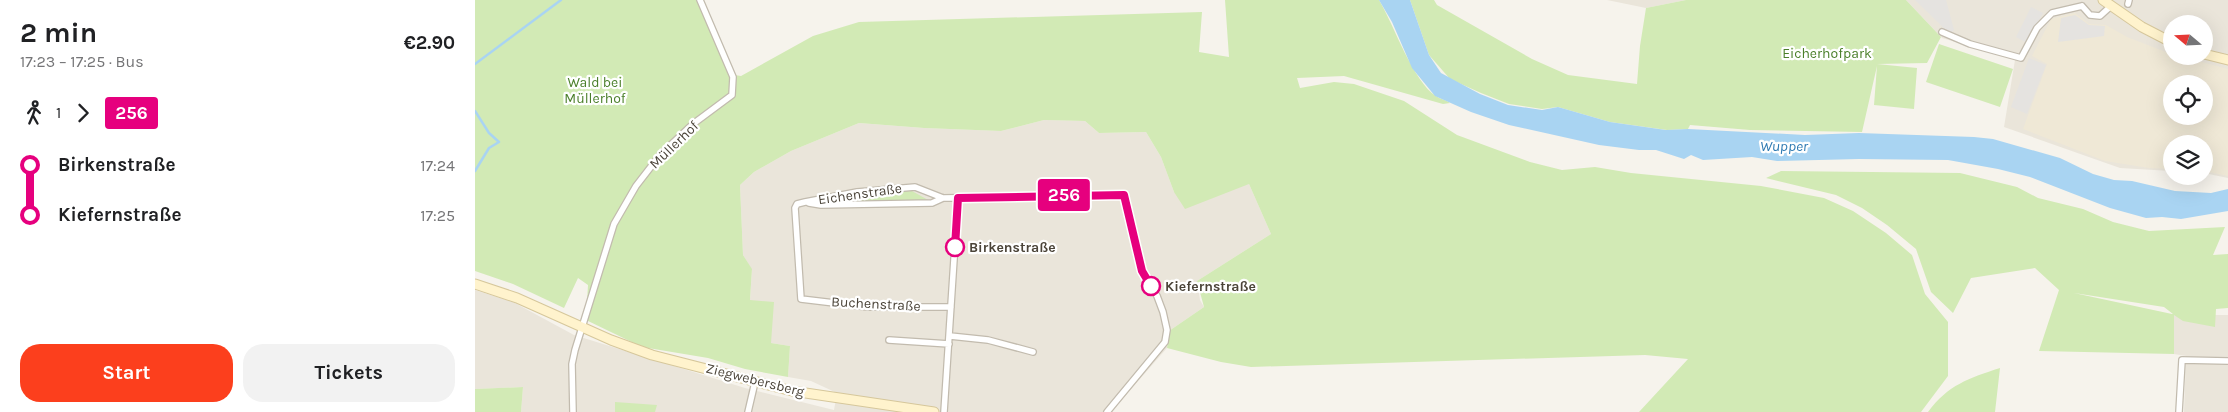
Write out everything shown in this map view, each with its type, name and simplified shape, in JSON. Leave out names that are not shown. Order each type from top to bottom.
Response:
[{"type":"main road","points":[[2107,3],[2142,27],[2163,38]]},
{"type":"main road","points":[[2213,56],[2228,60]]},
{"type":"main road","name":"Ziegwebersberg","points":[[475,284],[517,298],[581,327],[652,355],[716,370],[755,382],[839,399],[934,412]]},
{"type":"street","name":"Müllerhof","points":[[573,412],[572,364],[581,327],[614,224],[636,186],[660,155],[693,124],[732,95],[733,77],[700,0]]},
{"type":"street","points":[[1942,32],[1970,44],[2021,58],[2037,28],[2052,13],[2083,3],[2090,15],[2100,16],[2107,3]]},
{"type":"street","name":"Eichenstraße","points":[[801,299],[795,208],[797,204],[857,192],[915,187],[943,198]]},
{"type":"street","name":"Eichenstraße","points":[[805,202],[830,205],[932,202],[943,198],[1124,195],[1142,271],[1157,296],[1167,330],[1165,342],[1107,412]]},
{"type":"street","points":[[944,412],[958,198]]},
{"type":"street","name":"Buchenstraße","points":[[801,299],[868,306],[951,307]]},
{"type":"street","points":[[950,336],[988,340],[1033,352]]},
{"type":"street","points":[[889,340],[949,344]]},
{"type":"street","points":[[2179,412],[2181,360],[2228,360]]},
{"type":"street","points":[[748,412],[755,382]]},
{"type":"shaded area","points":[[1607,0],[1686,0],[1646,8]]},
{"type":"shaded area","points":[[1906,0],[2228,0],[2228,178],[2213,175],[2213,135],[2163,135],[2163,171],[2120,168],[2004,127],[2015,60],[1942,38]]},
{"type":"shaded area","points":[[1915,0],[1946,0],[1954,30],[1950,34]]},
{"type":"shaded area","points":[[2031,7],[2043,13],[2027,43],[2016,37]]},
{"type":"shaded area","points":[[2075,13],[2089,24],[2106,25],[2127,37],[2163,51],[2163,65],[2213,65],[2228,69],[2228,176],[2213,173],[2213,135],[2163,135],[2163,169],[2105,161],[2023,129],[2047,64],[2032,56],[2051,19]]},
{"type":"shaded area","points":[[2075,15],[2089,25],[2105,26],[2104,36],[2058,42],[2061,18]]},
{"type":"shaded area","points":[[2029,58],[2046,65],[2027,114],[2011,107]]},
{"type":"shaded area","points":[[1044,120],[1085,121],[1099,133],[1146,132],[1161,157],[1174,192],[1249,184],[1271,234],[1197,281],[1200,300],[1204,307],[1169,331],[1167,348],[1111,412],[521,412],[523,387],[475,389],[475,290],[513,302],[574,335],[745,388],[834,410],[837,393],[811,381],[788,377],[790,346],[771,343],[750,300],[752,270],[743,255],[740,185],[754,172],[791,151],[859,123],[1001,131]]},
{"type":"shaded area","points":[[2174,315],[2228,315],[2228,412],[2184,412],[2186,356],[2174,354]]},
{"type":"green space","name":"Wald bei Müllerhof","points":[[475,0],[698,0],[728,74],[741,76],[813,36],[859,22],[1202,12],[1199,52],[1229,57],[1225,0],[1379,0],[1419,79],[1436,96],[1450,103],[1443,104],[1344,76],[1297,78],[1300,88],[1334,82],[1354,84],[1404,101],[1457,135],[1530,162],[1562,170],[1595,167],[1631,173],[1761,186],[1824,198],[1853,211],[1886,233],[1912,255],[1925,294],[1948,322],[1948,376],[1921,412],[1639,412],[1688,359],[1645,355],[1251,367],[1221,362],[1167,348],[1169,331],[1204,307],[1197,281],[1271,234],[1249,184],[1185,209],[1174,192],[1161,157],[1146,132],[1099,133],[1085,121],[1044,120],[1001,131],[859,123],[791,151],[754,172],[740,185],[743,255],[752,269],[750,300],[774,302],[771,343],[790,346],[788,377],[745,369],[708,358],[642,347],[586,320],[588,285],[578,278],[564,308],[513,284],[475,271]]},
{"type":"green space","name":"Eicherhofpark","points":[[1410,0],[1434,0],[1437,5],[1532,59],[1568,75],[1637,84],[1646,8],[1686,0],[1906,0],[1941,37],[1927,63],[1877,64],[1917,68],[1914,109],[1874,105],[1877,66],[1862,132],[1750,130],[1690,125],[1688,129],[1667,130],[1610,122],[1558,107],[1542,109],[1509,104],[1450,79],[1429,55]]},
{"type":"green space","points":[[1939,44],[2013,69],[2000,107],[1926,82]]},
{"type":"green space","points":[[1781,171],[1960,173],[2017,187],[2038,198],[2083,209],[2113,222],[2149,231],[2225,227],[2213,255],[2228,254],[2228,308],[2216,309],[2215,327],[2183,321],[2174,315],[2174,354],[2039,351],[2059,290],[2035,268],[1971,278],[1953,313],[1931,292],[1916,249],[1887,225],[1862,208],[1836,195],[1766,178]],"holes":[[[2074,293],[2164,307],[2173,314]]]},
{"type":"green space","points":[[912,191],[930,201],[837,202],[836,198],[872,193]]},
{"type":"green space","points":[[2000,368],[1995,412],[1928,412],[1951,389],[1978,375]]},
{"type":"green space","points":[[523,387],[521,412],[475,412],[475,389]]},
{"type":"green space","points":[[615,402],[657,405],[655,412],[615,412]]},
{"type":"water","name":"Wupper","points":[[1379,0],[1410,0],[1429,55],[1441,73],[1480,94],[1508,105],[1542,110],[1558,107],[1610,122],[1666,130],[1688,129],[1805,135],[1859,133],[1993,139],[2060,158],[2093,174],[2114,180],[2132,181],[2175,191],[2211,193],[2228,189],[2228,211],[2181,219],[2146,218],[2110,208],[2030,177],[1948,160],[1859,159],[1777,161],[1752,157],[1703,160],[1691,155],[1684,159],[1656,150],[1599,145],[1509,125],[1471,112],[1435,96],[1412,68],[1392,22]]},
{"type":"waterway","points":[[475,64],[561,0]]},
{"type":"waterway","points":[[475,111],[489,133],[499,142],[489,148],[475,171]]},
{"type":"bus line","name":"256","points":[[955,247],[958,198],[974,196],[1124,195],[1142,271],[1151,286]]},
{"type":"place","name":"Birkenstraße","points":[[955,247]]},
{"type":"place","name":"Kiefernstraße","points":[[1151,286]]}]
